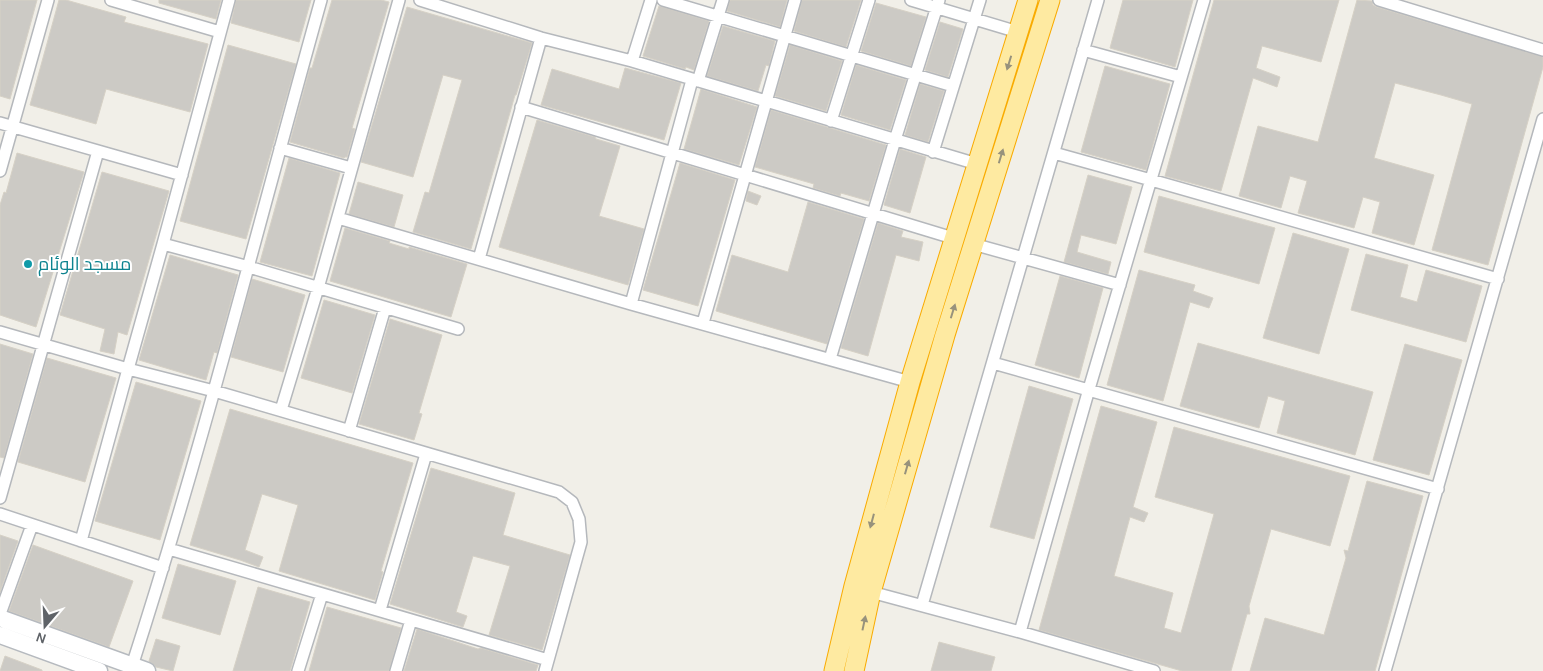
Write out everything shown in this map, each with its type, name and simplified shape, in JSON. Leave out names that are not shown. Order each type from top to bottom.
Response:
[{"type":"highway","points":[[834,671],[851,596],[910,382],[1028,0]]},
{"type":"highway","points":[[854,671],[871,592],[945,335],[1050,0]]},
{"type":"main road","points":[[0,616],[98,667]]},
{"type":"main road","points":[[0,635],[98,667],[139,668]]},
{"type":"street","points":[[0,171],[48,0]]},
{"type":"street","points":[[111,0],[220,32]]},
{"type":"street","points":[[81,541],[229,0]]},
{"type":"street","points":[[139,668],[169,549],[249,267],[320,0]]},
{"type":"street","points":[[281,410],[318,288],[399,0]]},
{"type":"street","points":[[420,0],[541,38],[632,61],[977,164]]},
{"type":"street","points":[[632,61],[651,0]]},
{"type":"street","points":[[663,0],[953,86]]},
{"type":"street","points":[[631,304],[671,153],[723,0]]},
{"type":"street","points":[[703,323],[795,0]]},
{"type":"street","points":[[831,121],[869,0]]},
{"type":"street","points":[[912,0],[938,4],[974,19],[1018,32]]},
{"type":"street","points":[[933,152],[980,0]]},
{"type":"street","points":[[922,605],[1098,0]]},
{"type":"street","points":[[1020,632],[1204,0]]},
{"type":"street","points":[[1379,0],[1543,50]]},
{"type":"street","points":[[830,359],[895,140],[938,4]]},
{"type":"street","points":[[479,259],[541,38]]},
{"type":"street","points":[[1083,50],[1181,77]]},
{"type":"street","points":[[521,107],[953,238]]},
{"type":"street","points":[[1385,671],[1543,119]]},
{"type":"street","points":[[0,123],[182,175]]},
{"type":"street","points":[[280,148],[351,168]]},
{"type":"street","points":[[0,498],[98,151]]},
{"type":"street","points":[[1054,153],[1498,280]]},
{"type":"street","points":[[338,218],[631,304],[910,382]]},
{"type":"street","points":[[163,244],[249,267],[458,329]]},
{"type":"street","points":[[973,244],[1120,285]]},
{"type":"street","points":[[349,431],[385,308]]},
{"type":"street","points":[[0,332],[281,410],[559,492],[572,502],[580,519],[581,542],[547,666],[380,610],[169,549]]},
{"type":"street","points":[[993,363],[1438,489]]},
{"type":"street","points":[[380,610],[426,454]]},
{"type":"street","points":[[0,514],[164,568]]},
{"type":"street","points":[[0,616],[32,525]]},
{"type":"street","points":[[871,592],[1020,632],[1154,671]]},
{"type":"street","points":[[298,671],[322,594]]},
{"type":"street","points":[[396,671],[412,620]]},
{"type":"building","points":[[0,0],[37,0],[10,99],[0,96]]},
{"type":"building","points":[[59,0],[66,0],[126,17],[124,22],[208,44],[190,112],[106,89],[96,124],[30,105]]},
{"type":"building","points":[[159,0],[221,0],[216,19],[159,3]]},
{"type":"building","points":[[236,0],[311,0],[299,42],[231,23]]},
{"type":"building","points":[[332,0],[381,0],[389,2],[352,128],[355,129],[347,157],[344,158],[290,142],[310,68],[312,68]]},
{"type":"building","points":[[730,0],[787,0],[780,27],[727,11]]},
{"type":"building","points":[[802,0],[861,0],[846,47],[794,31]]},
{"type":"building","points":[[1123,0],[1193,0],[1175,67],[1110,48]]},
{"type":"building","points":[[1214,0],[1339,0],[1321,62],[1262,46],[1256,68],[1280,77],[1277,87],[1253,78],[1221,191],[1165,176]]},
{"type":"building","points":[[1357,0],[1372,1],[1373,5],[1377,7],[1543,57],[1543,67],[1488,265],[1432,250],[1472,104],[1441,95],[1395,83],[1374,158],[1434,175],[1414,245],[1372,233],[1380,202],[1363,197],[1354,228],[1298,213],[1307,181],[1290,176],[1281,208],[1239,196],[1258,126],[1318,142]]},
{"type":"building","points":[[876,3],[926,17],[911,66],[861,51]]},
{"type":"building","points":[[659,6],[709,21],[694,70],[643,56]]},
{"type":"building","points":[[407,7],[532,43],[515,95],[471,249],[413,232],[425,192],[429,193],[462,80],[443,75],[413,177],[361,162]]},
{"type":"building","points":[[940,22],[963,29],[948,77],[925,70]]},
{"type":"building","points":[[723,26],[775,41],[769,66],[766,65],[758,91],[707,76]]},
{"type":"building","points":[[228,45],[296,64],[246,239],[180,221]]},
{"type":"building","points":[[790,45],[842,61],[826,111],[775,96]]},
{"type":"building","points":[[856,65],[906,80],[890,130],[841,115]]},
{"type":"building","points":[[1105,66],[1170,84],[1146,170],[1081,152]]},
{"type":"building","points":[[625,68],[681,83],[664,140],[541,105],[552,69],[619,89]]},
{"type":"building","points":[[920,84],[944,91],[928,142],[905,135]]},
{"type":"building","points":[[701,89],[757,107],[739,165],[684,149]]},
{"type":"building","points":[[771,110],[886,145],[869,201],[841,193],[840,196],[813,188],[814,184],[755,167]]},
{"type":"building","points":[[537,120],[620,146],[599,216],[644,229],[628,285],[499,247]]},
{"type":"building","points":[[900,149],[926,157],[910,213],[884,205]]},
{"type":"building","name":"مسجد الوئام","points":[[17,153],[84,172],[36,327],[0,315],[0,205],[4,192],[6,193]]},
{"type":"building","points":[[289,158],[340,173],[312,276],[260,262]]},
{"type":"building","points":[[680,163],[735,180],[698,306],[643,290]]},
{"type":"building","points":[[102,172],[169,191],[127,335],[118,332],[114,354],[100,351],[105,329],[60,315]]},
{"type":"building","points":[[1088,175],[1132,187],[1116,244],[1081,235],[1077,252],[1111,262],[1108,274],[1064,262]]},
{"type":"building","points":[[358,182],[403,195],[394,227],[349,214]]},
{"type":"building","points":[[748,191],[761,196],[757,205],[746,201]]},
{"type":"building","points":[[1159,196],[1275,228],[1259,284],[1144,252]]},
{"type":"building","points":[[808,202],[864,219],[827,344],[716,311],[732,255],[788,272]]},
{"type":"building","points":[[878,223],[903,231],[901,237],[923,242],[919,261],[896,255],[868,356],[841,348]]},
{"type":"building","points":[[345,228],[390,241],[389,243],[409,249],[409,247],[467,264],[451,317],[330,281]]},
{"type":"building","points":[[1293,233],[1349,249],[1319,354],[1263,338]]},
{"type":"building","points":[[1366,254],[1408,265],[1400,297],[1417,302],[1426,270],[1482,286],[1466,342],[1351,310]]},
{"type":"building","points":[[170,255],[238,275],[217,353],[214,352],[206,380],[139,360]]},
{"type":"building","points":[[1139,270],[1195,285],[1193,291],[1213,298],[1209,308],[1190,302],[1163,401],[1107,385]]},
{"type":"building","points":[[1060,276],[1103,288],[1079,378],[1035,365]]},
{"type":"building","points":[[252,279],[305,295],[283,372],[231,357]]},
{"type":"building","points":[[324,300],[375,315],[352,393],[301,378]]},
{"type":"building","points":[[390,319],[442,335],[419,413],[422,414],[414,440],[359,424]]},
{"type":"building","points":[[1198,343],[1373,392],[1355,455],[1277,433],[1285,401],[1268,396],[1259,428],[1180,406]]},
{"type":"building","points":[[0,344],[33,354],[4,458],[0,457]]},
{"type":"building","points":[[1405,344],[1462,360],[1429,475],[1373,460]]},
{"type":"building","points":[[47,358],[116,378],[85,482],[18,462]]},
{"type":"building","points":[[136,382],[201,401],[160,540],[95,521]]},
{"type":"building","points":[[1029,386],[1073,399],[1034,539],[990,527]]},
{"type":"building","points":[[1101,406],[1157,422],[1133,507],[1148,513],[1144,522],[1130,517],[1114,576],[1173,593],[1164,628],[1181,633],[1214,514],[1155,497],[1174,427],[1350,476],[1330,546],[1271,529],[1249,606],[1250,614],[1247,614],[1231,671],[1182,671],[1039,630]]},
{"type":"building","points":[[230,409],[413,463],[381,571],[383,572],[375,600],[279,571],[298,505],[262,494],[245,550],[263,557],[259,567],[190,545]]},
{"type":"building","points":[[431,468],[515,493],[503,535],[570,555],[542,650],[489,635],[510,566],[473,556],[456,612],[467,616],[463,627],[390,604]]},
{"type":"building","points":[[1367,481],[1423,496],[1375,671],[1250,671],[1265,618],[1324,635],[1346,558],[1344,550],[1348,551]]},
{"type":"building","points":[[0,535],[18,541],[0,592]]},
{"type":"building","points":[[33,545],[133,581],[109,647],[9,611]]},
{"type":"building","points":[[178,564],[236,581],[220,635],[162,618]]},
{"type":"building","points":[[258,587],[310,602],[290,671],[233,671]]},
{"type":"building","points":[[327,607],[401,628],[389,671],[309,671]]},
{"type":"building","points":[[417,629],[478,649],[481,648],[538,665],[536,671],[404,671]]},
{"type":"building","points":[[156,639],[180,646],[173,671],[156,667],[149,661]]},
{"type":"building","points":[[939,642],[995,657],[991,671],[931,671]]},
{"type":"building","points":[[5,656],[42,670],[42,671],[0,671]]},
{"type":"place","name":"مسجد الوئام","points":[[28,264]]}]
